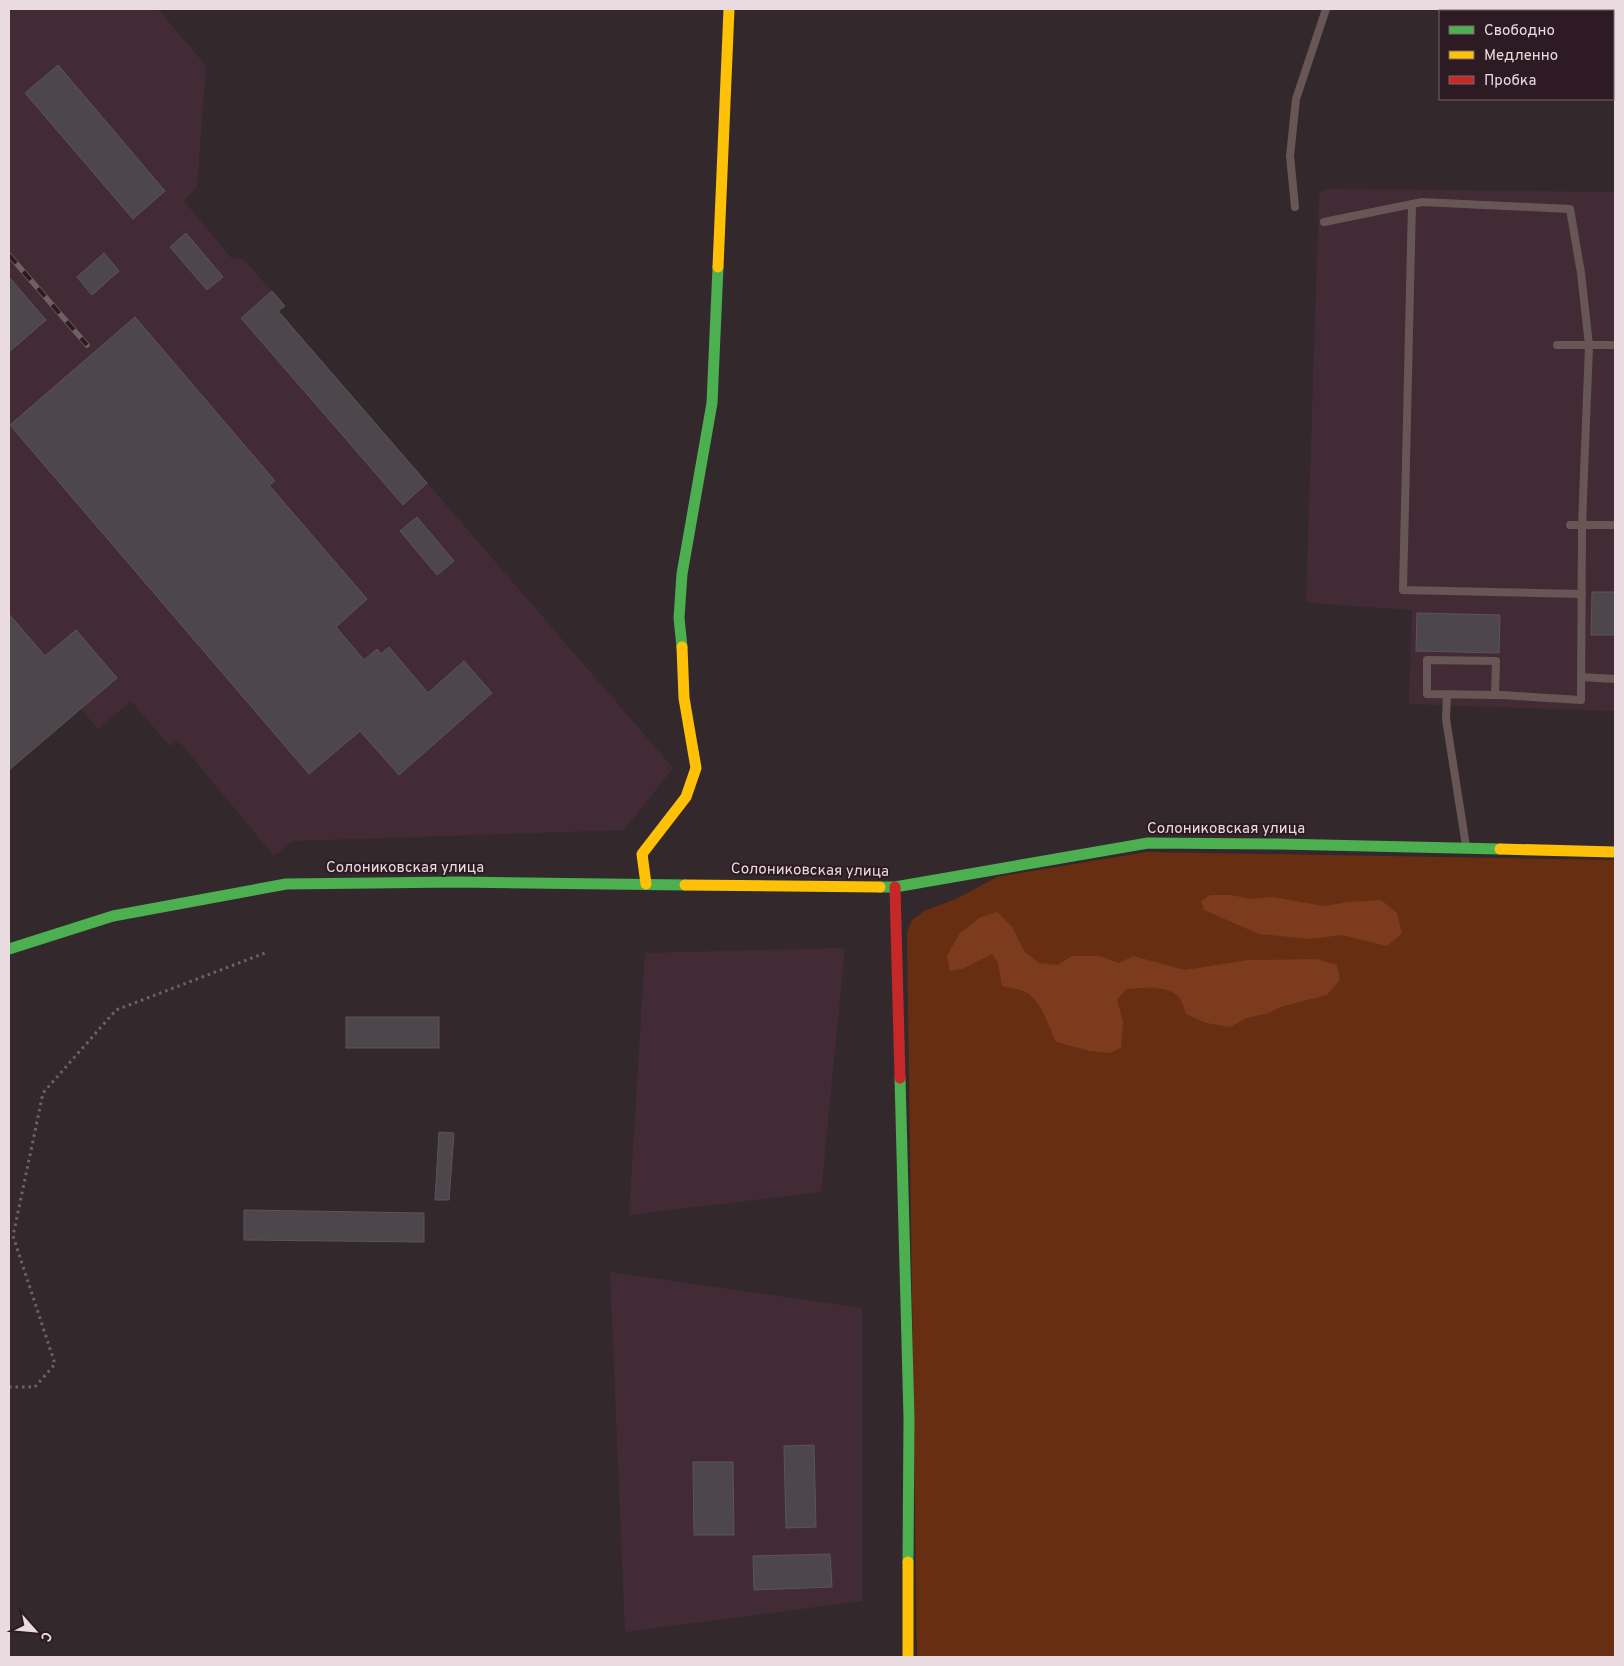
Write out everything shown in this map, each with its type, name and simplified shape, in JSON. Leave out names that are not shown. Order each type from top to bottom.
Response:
[{"type":"street","points":[[646,884],[642,854],[686,797],[696,768],[684,698],[684,666],[679,618],[682,574],[688,533],[712,402],[729,9]]},
{"type":"street","name":"Солониковская улица","points":[[9,949],[113,916],[286,884],[458,882],[895,887],[1148,843],[1279,844],[1615,852]]},
{"type":"street","points":[[895,887],[909,1418],[908,1657]]},
{"type":"lane","points":[[1295,207],[1290,156],[1296,99],[1326,9]]},
{"type":"lane","points":[[1324,222],[1422,202],[1570,209],[1581,272],[1590,345],[1582,525],[1581,700],[1495,695],[1426,694],[1427,660],[1496,661],[1495,695]]},
{"type":"lane","points":[[1412,204],[1403,590],[1582,594]]},
{"type":"lane","points":[[1557,345],[1615,345]]},
{"type":"lane","points":[[1570,525],[1615,525]]},
{"type":"lane","points":[[1581,678],[1615,679]]},
{"type":"lane","points":[[1447,694],[1446,719],[1466,848]]},
{"type":"path","points":[[9,1388],[35,1386],[55,1364],[13,1236],[44,1094],[116,1010],[265,954]]},
{"type":"shaded area","points":[[9,9],[158,9],[206,66],[197,186],[184,201],[231,258],[243,259],[285,306],[279,311],[673,768],[624,830],[293,841],[274,856],[178,740],[170,746],[131,701],[98,729],[81,709],[9,770]]},
{"type":"shaded area","points":[[1328,189],[1615,192],[1615,711],[1409,704],[1412,610],[1311,603],[1306,600],[1319,196],[1322,191]]},
{"type":"shaded area","points":[[1146,852],[1615,860],[1615,1657],[917,1657],[907,932],[912,920],[924,911],[956,899],[997,877]]},
{"type":"shaded area","points":[[1210,895],[1231,895],[1251,899],[1273,897],[1324,906],[1381,900],[1397,913],[1402,933],[1387,946],[1342,935],[1310,939],[1259,934],[1204,910],[1201,901]]},
{"type":"shaded area","points":[[997,912],[1012,927],[1024,951],[1039,963],[1058,965],[1072,956],[1100,956],[1119,963],[1133,956],[1185,970],[1247,960],[1317,959],[1337,965],[1340,980],[1327,995],[1280,1007],[1269,1013],[1247,1018],[1230,1027],[1206,1023],[1186,1014],[1180,999],[1169,991],[1155,988],[1126,989],[1117,1000],[1123,1021],[1121,1048],[1110,1053],[1090,1051],[1056,1042],[1045,1016],[1034,998],[1023,991],[1002,986],[998,963],[992,954],[962,969],[950,971],[947,956],[959,934],[979,918]]},
{"type":"shaded area","points":[[845,948],[821,1192],[629,1215],[645,953]]},
{"type":"shaded area","points":[[610,1272],[862,1308],[862,1601],[625,1632]]},
{"type":"building","points":[[58,65],[165,191],[133,219],[25,93]]},
{"type":"building","points":[[186,233],[223,277],[207,290],[170,247]]},
{"type":"building","points":[[104,253],[119,271],[92,295],[77,277]]},
{"type":"building","points":[[9,277],[46,320],[9,352]]},
{"type":"building","points":[[272,291],[285,306],[278,311],[427,483],[403,505],[241,318]]},
{"type":"building","points":[[135,317],[275,481],[269,485],[367,599],[336,627],[364,660],[377,649],[381,654],[389,647],[428,693],[464,661],[492,693],[399,775],[360,731],[309,774],[10,425]]},
{"type":"building","points":[[417,517],[454,561],[437,575],[400,531]]},
{"type":"building","points":[[1592,592],[1615,592],[1615,635],[1591,635]]},
{"type":"building","points":[[1417,613],[1500,615],[1499,653],[1416,651]]},
{"type":"building","points":[[9,614],[45,656],[76,630],[117,678],[9,770]]},
{"type":"building","points":[[346,1017],[439,1017],[439,1048],[346,1048]]},
{"type":"building","points":[[439,1132],[454,1133],[449,1200],[435,1200]]},
{"type":"building","points":[[244,1210],[424,1213],[424,1242],[244,1240]]},
{"type":"building","points":[[814,1445],[816,1527],[786,1528],[784,1446]]},
{"type":"building","points":[[693,1462],[733,1462],[734,1535],[694,1535]]},
{"type":"building","points":[[830,1554],[832,1587],[754,1590],[753,1556]]},
{"type":"railway","points":[[9,255],[87,345]]},
{"type":"traffic: fast","points":[[682,647],[679,618],[682,574],[712,403],[718,267]]},
{"type":"traffic: fast","points":[[880,887],[895,887],[1148,843],[1500,849]]},
{"type":"traffic: fast","points":[[9,949],[113,916],[286,884],[458,882],[685,885]]},
{"type":"traffic: fast","points":[[900,1078],[909,1418],[908,1562]]},
{"type":"traffic: slow","points":[[718,267],[729,9]]},
{"type":"traffic: slow","points":[[646,884],[642,854],[686,797],[696,768],[684,698],[682,647]]},
{"type":"traffic: slow","points":[[1500,849],[1615,852]]},
{"type":"traffic: slow","points":[[685,885],[880,887]]},
{"type":"traffic: slow","points":[[908,1562],[908,1657]]},
{"type":"traffic: jam","points":[[895,887],[900,1078]]}]
